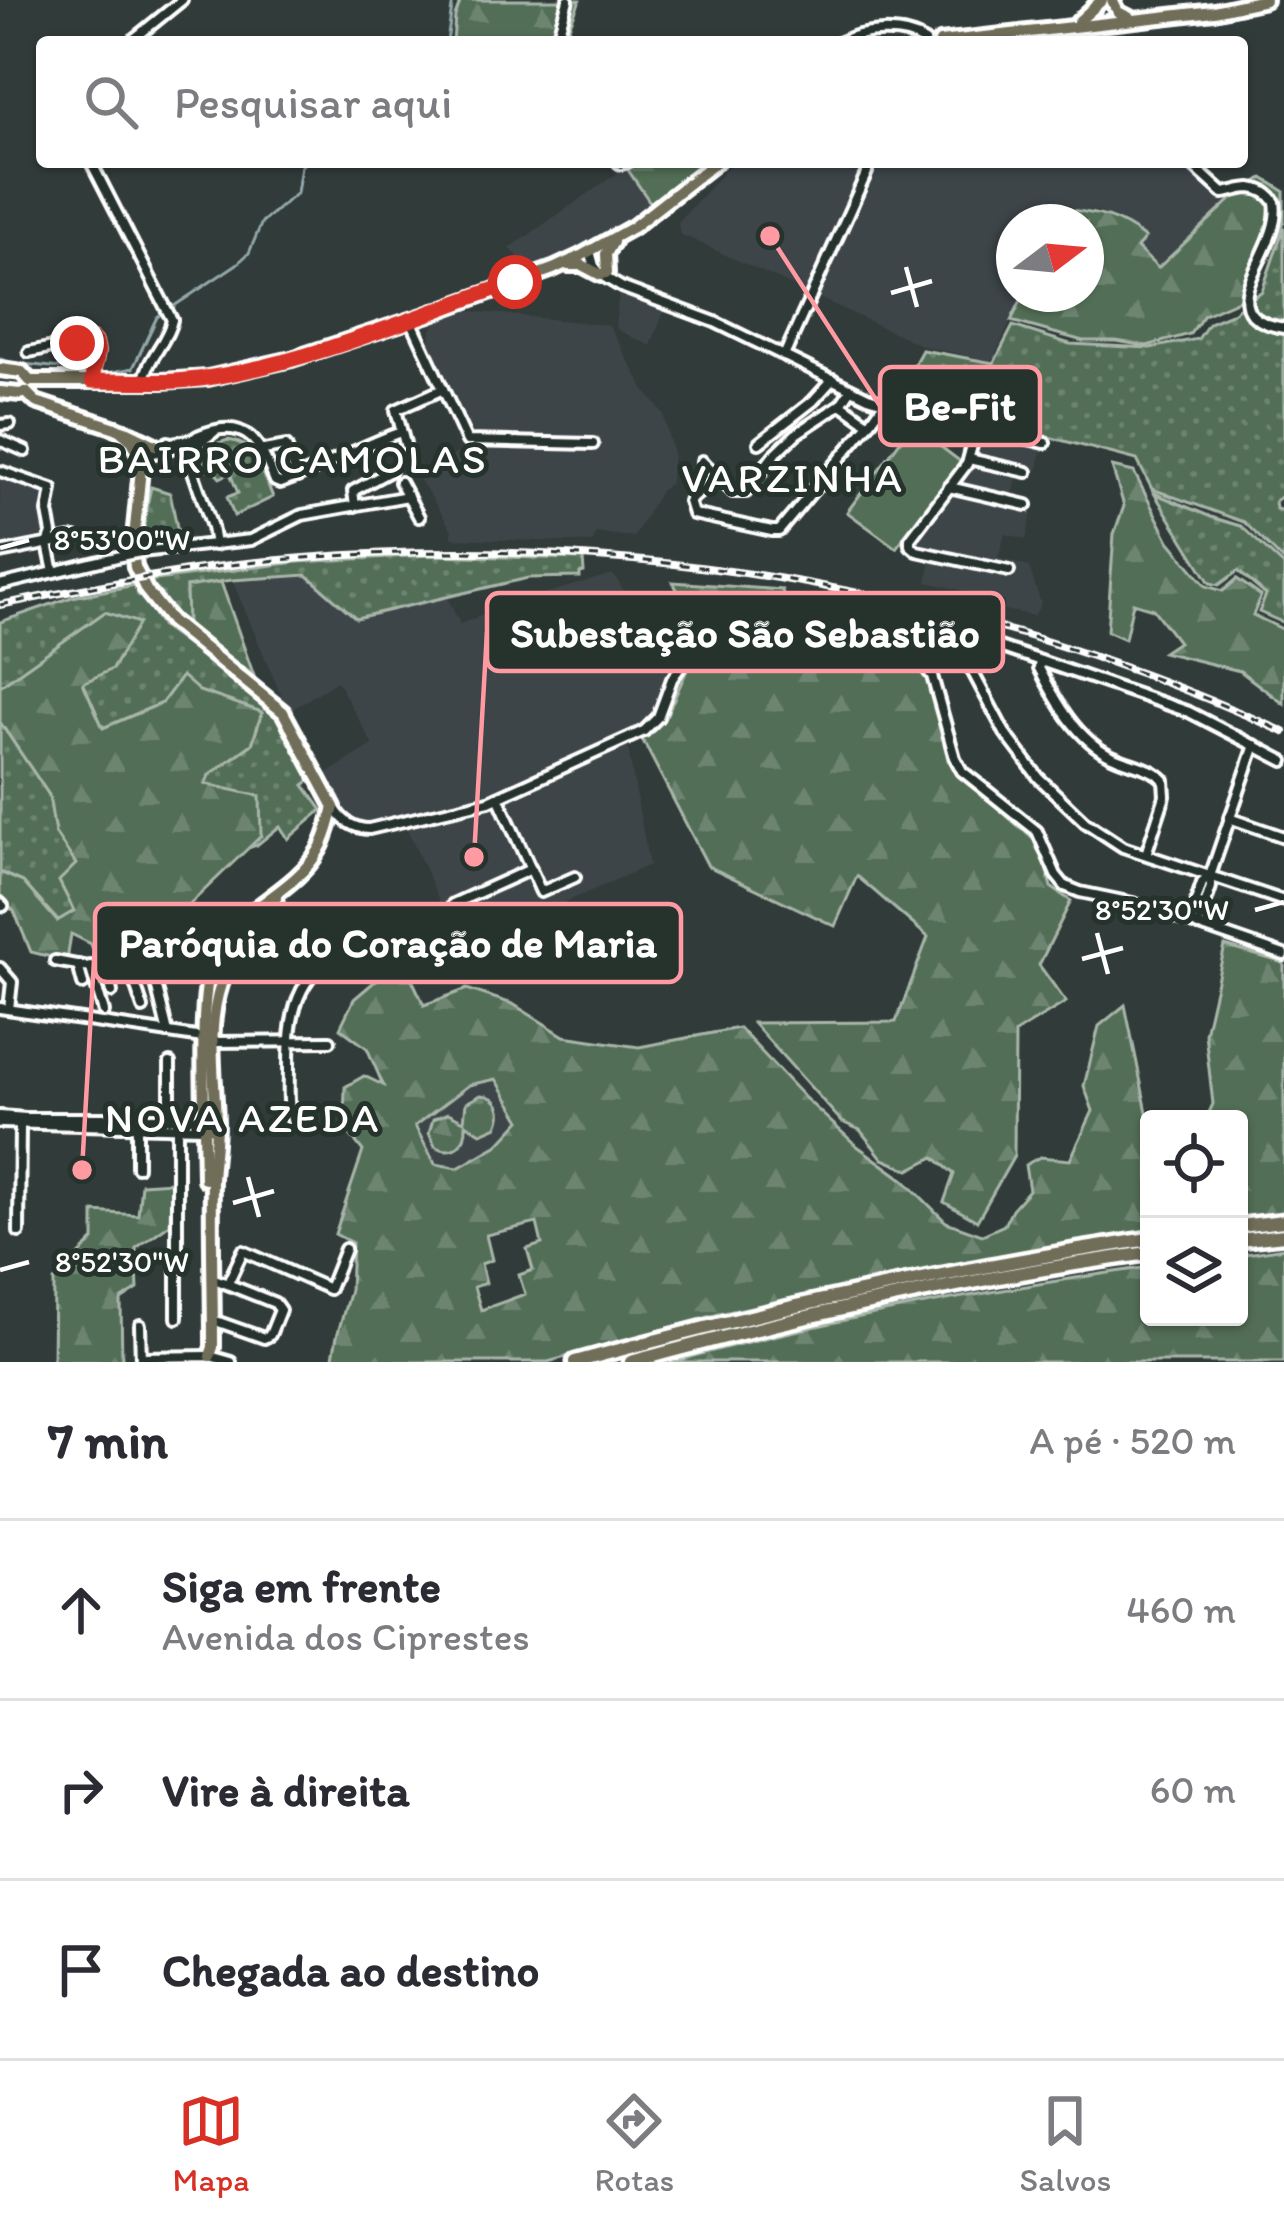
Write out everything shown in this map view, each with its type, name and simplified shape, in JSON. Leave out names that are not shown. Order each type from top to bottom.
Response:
[{"type":"highway","points":[[1248,1225],[1284,1221]]},
{"type":"highway","points":[[1248,1239],[1284,1235]]},
{"type":"highway","points":[[575,1362],[869,1290],[1140,1241]]},
{"type":"highway","points":[[631,1362],[724,1336],[970,1282],[1140,1254]]},
{"type":"main road","points":[[1071,26],[1102,0]]},
{"type":"main road","points":[[1111,0],[1118,12],[1133,19]]},
{"type":"main road","points":[[1017,36],[1265,0]]},
{"type":"main road","points":[[553,269],[579,264],[604,273],[610,245],[708,168]]},
{"type":"main road","points":[[0,392],[20,394],[28,386],[92,376],[144,381],[208,378],[261,368],[553,269],[621,234]]},
{"type":"main road","points":[[0,369],[18,367],[41,404],[117,428],[154,450],[133,540],[140,581],[153,602],[286,716],[334,807],[321,848],[249,931],[230,962],[209,1040]]},
{"type":"main road","points":[[210,1359],[206,1347],[211,965],[235,926],[285,886]]},
{"type":"main road","points":[[211,965],[230,962]]},
{"type":"main road","points":[[211,965],[223,980]]},
{"type":"main road","points":[[207,1123],[212,1278],[218,1321],[210,1359]]},
{"type":"street","points":[[137,36],[182,0]]},
{"type":"street","points":[[558,36],[568,0]]},
{"type":"street","points":[[1102,0],[1105,22]]},
{"type":"street","points":[[1105,22],[1111,0]]},
{"type":"street","points":[[850,36],[889,32],[919,36]]},
{"type":"street","points":[[94,168],[172,317],[171,329],[145,370],[144,381]]},
{"type":"street","points":[[1196,168],[1223,193],[1246,188],[1264,191],[1278,208],[1277,244],[1249,297],[1250,308],[1258,317],[1284,328]]},
{"type":"street","points":[[784,356],[867,172]]},
{"type":"street","points":[[1239,189],[1251,181]]},
{"type":"street","points":[[590,251],[594,266],[622,287],[715,322],[884,403],[1045,443]]},
{"type":"street","points":[[411,320],[467,440],[592,444]]},
{"type":"street","points":[[28,352],[92,339],[99,354],[92,376]]},
{"type":"street","points":[[759,443],[833,379]]},
{"type":"street","points":[[405,444],[396,412],[442,388]]},
{"type":"street","points":[[702,461],[733,492],[746,492],[773,456],[841,404],[851,389]]},
{"type":"street","points":[[718,477],[690,500],[693,514],[781,530],[884,403]]},
{"type":"street","points":[[841,404],[868,424]]},
{"type":"street","points":[[977,427],[969,459],[910,538],[911,548],[1010,571]]},
{"type":"street","points":[[185,454],[215,431],[244,432],[264,450],[276,482],[401,432]]},
{"type":"street","points":[[0,440],[25,451]]},
{"type":"street","points":[[154,450],[198,441]]},
{"type":"street","points":[[194,472],[198,441]]},
{"type":"street","points":[[264,450],[287,447],[297,477]]},
{"type":"street","points":[[154,450],[185,454]]},
{"type":"street","points":[[185,454],[215,545]]},
{"type":"street","points":[[969,459],[1027,472]]},
{"type":"street","points":[[0,471],[52,489],[48,544],[54,572]]},
{"type":"street","points":[[355,506],[353,490],[390,471]]},
{"type":"street","points":[[400,482],[419,517]]},
{"type":"street","points":[[949,488],[1027,505]]},
{"type":"street","points":[[0,585],[141,552],[251,540],[302,515],[407,496]]},
{"type":"street","points":[[0,553],[75,538]]},
{"type":"street","points":[[855,613],[867,608],[992,644],[1199,716],[1284,761]]},
{"type":"street","points":[[334,807],[340,818],[369,829],[478,805],[644,731],[661,712],[675,673],[692,656],[756,630],[802,623],[897,646],[923,662],[935,683],[958,765],[1037,831],[1065,886],[1133,903],[1284,955]]},
{"type":"street","points":[[962,634],[970,667],[1005,734],[1039,778],[1094,830],[1113,842],[1284,902]]},
{"type":"street","points":[[970,667],[974,650],[992,644]]},
{"type":"street","points":[[1040,661],[1049,686],[1096,747],[1164,780],[1165,796],[1146,854]]},
{"type":"street","points":[[1049,686],[1051,674],[1063,669]]},
{"type":"street","points":[[1193,924],[1211,886],[1210,876],[1255,745]]},
{"type":"street","points":[[498,797],[541,892],[575,877]]},
{"type":"street","points":[[1229,818],[1284,837]]},
{"type":"street","points":[[453,904],[531,869]]},
{"type":"street","points":[[293,1123],[289,1041],[294,1006],[324,960],[355,935]]},
{"type":"street","points":[[172,951],[211,965]]},
{"type":"street","points":[[56,961],[131,972],[152,968],[168,1033]]},
{"type":"street","points":[[78,965],[83,984]]},
{"type":"street","points":[[90,966],[104,1012]]},
{"type":"street","points":[[0,968],[12,982],[5,1008],[209,1040],[330,1041]]},
{"type":"street","points":[[107,969],[112,992]]},
{"type":"street","points":[[131,972],[143,1008]]},
{"type":"street","points":[[170,1063],[177,1318]]},
{"type":"street","points":[[0,1119],[207,1123]]},
{"type":"street","points":[[0,1119],[20,1125],[174,1123]]},
{"type":"street","points":[[20,1125],[20,1232]]},
{"type":"street","points":[[137,1126],[137,1167]]},
{"type":"street","points":[[228,1283],[243,1251],[329,1289],[345,1250]]},
{"type":"street","points":[[212,1278],[275,1304],[279,1314],[264,1338],[218,1321]]},
{"type":"street","points":[[140,1325],[141,1359],[231,1362]]},
{"type":"shaded area","points":[[625,168],[652,205],[599,239],[531,271],[510,248]]},
{"type":"shaded area","points":[[728,168],[1202,168],[1235,196],[1158,269],[1137,248],[1144,239],[1125,222],[1104,214],[1104,204],[996,204],[996,312],[1015,312],[992,361],[923,346],[680,234],[678,222]]},
{"type":"shaded area","points":[[619,294],[665,309],[651,346],[618,330]]},
{"type":"shaded area","points":[[461,310],[609,325],[645,391],[663,413],[673,454],[670,483],[660,491],[634,537],[596,533],[592,543],[452,538],[452,530],[418,477],[465,448],[475,447],[474,434],[430,344],[431,329],[440,318]]},
{"type":"shaded area","points":[[981,433],[1042,446],[1038,470],[1031,471],[1029,481],[1017,479],[1011,504],[1033,510],[1026,539],[1005,534],[998,558],[1029,567],[1041,603],[1034,616],[1004,610],[1004,601],[927,582],[932,551],[915,547],[912,541],[974,456]]},
{"type":"shaded area","points":[[0,475],[48,491],[49,534],[0,545]]},
{"type":"shaded area","points":[[613,574],[645,623],[671,609],[682,612],[703,648],[668,668],[652,719],[625,732],[649,865],[461,949],[406,827],[353,823],[340,811],[321,777],[373,745],[337,681],[288,712],[232,580],[307,575],[356,618],[446,595],[460,624]]},
{"type":"shaded area","points":[[496,1078],[521,1119],[498,1145],[458,1168],[435,1164],[414,1126],[469,1085]]},
{"type":"green space","points":[[461,0],[580,0],[567,36],[453,36]]},
{"type":"green space","points":[[627,168],[696,168],[652,205]]},
{"type":"green space","points":[[1263,178],[1284,191],[1284,222],[1245,297],[1204,315],[1190,334],[1147,346],[1083,341],[1011,321],[1015,312],[1104,312],[1104,216],[1145,238],[1137,248],[1158,268],[1235,196]]},
{"type":"green space","points":[[1284,227],[1284,495],[1275,501],[1276,509],[1284,511],[1284,561],[1244,522],[1152,489],[1137,460],[896,397],[922,350],[994,363],[1013,326],[1070,344],[1150,348],[1198,339],[1209,323],[1231,314],[1262,291]]},
{"type":"green space","points":[[912,425],[961,462],[896,548],[847,512]]},
{"type":"green space","points":[[228,440],[253,453],[273,497],[234,516],[227,497],[238,493],[230,473],[220,478],[208,470],[203,454]]},
{"type":"green space","points":[[1112,467],[1134,472],[1169,541],[1206,586],[1223,591],[1237,579],[1261,596],[1253,615],[1284,630],[1284,704],[1240,671],[1163,652],[1178,642],[1153,609],[1133,603],[1125,639],[1107,631],[1114,534],[1124,506]]},
{"type":"green space","points":[[151,487],[170,493],[180,542],[139,543]]},
{"type":"green space","points":[[1154,493],[1241,526],[1284,566],[1284,623],[1259,612],[1266,595],[1238,571],[1219,585],[1210,583]]},
{"type":"green space","points":[[429,555],[583,559],[584,572],[580,577],[528,578],[356,618],[307,575],[232,580],[186,587],[187,625],[155,595],[148,581],[297,562]]},
{"type":"green space","points":[[221,582],[254,676],[187,625],[186,587]]},
{"type":"green space","points":[[673,582],[782,590],[791,629],[848,639],[916,663],[930,683],[948,760],[1040,845],[1051,887],[1071,901],[1039,965],[1066,1002],[1015,1033],[1014,1156],[977,1221],[944,1202],[954,1174],[934,1157],[909,1170],[883,1159],[860,1130],[842,1122],[753,1023],[896,1022],[928,937],[857,876],[835,926],[708,866],[641,737],[667,714],[688,668],[713,657]]},
{"type":"green space","points":[[135,585],[163,628],[278,718],[312,779],[304,785],[322,810],[288,839],[280,826],[248,848],[261,835],[205,785],[209,775],[252,744],[262,713],[199,691],[182,677],[162,703],[103,728],[83,682],[112,669],[138,623],[105,613],[0,686],[0,622],[72,597]]},
{"type":"green space","points":[[105,612],[139,623],[112,669],[83,683],[103,728],[162,703],[182,676],[199,691],[262,712],[252,744],[209,775],[205,784],[260,796],[261,836],[190,904],[170,915],[143,962],[115,968],[97,963],[91,944],[71,934],[67,961],[31,952],[14,911],[0,899],[2,873],[23,882],[57,921],[74,911],[59,881],[76,864],[55,833],[49,795],[0,722],[0,686]]},
{"type":"green space","points":[[0,722],[49,795],[55,833],[76,864],[75,911],[58,921],[23,882],[0,875]]},
{"type":"green space","points":[[378,906],[424,1005],[467,989],[513,1004],[564,1036],[639,1047],[739,1028],[804,1097],[856,1145],[904,1180],[946,1222],[982,1235],[1004,1225],[1029,1190],[1025,1165],[1040,1157],[1070,1160],[1093,1111],[1084,1086],[1099,1026],[1125,1005],[1147,1110],[1140,1110],[1140,1235],[902,1275],[719,1314],[548,1362],[332,1362],[350,1290],[352,1243],[335,1234],[363,1151],[344,1127],[345,1087],[364,1076],[383,1085],[367,1048],[340,1028],[354,999],[380,977],[371,910]],"holes":[[[496,1079],[521,1120],[498,1145],[458,1168],[435,1164],[415,1126],[469,1085]],[[537,1223],[542,1244],[527,1249],[533,1270],[519,1275],[525,1294],[481,1310],[474,1287],[486,1283],[481,1264],[492,1260],[486,1235]]]},
{"type":"green space","points":[[1225,946],[1284,963],[1284,1215],[1248,1219],[1248,1110],[1210,1110],[1205,1033]]},
{"type":"green space","points":[[481,1095],[498,1105],[497,1126],[481,1133],[466,1124],[458,1146],[448,1150],[435,1146],[429,1133],[433,1119],[448,1113],[464,1121],[466,1103]]},
{"type":"green space","points":[[171,1182],[170,1224],[136,1248],[138,1289],[121,1300],[122,1362],[53,1362],[54,1281],[94,1240],[94,1212],[138,1215],[141,1184]]},
{"type":"green space","points":[[1284,1248],[1284,1362],[671,1362],[909,1307],[1140,1268],[1140,1326],[1248,1326],[1248,1254]]},
{"type":"waterway","points":[[448,36],[453,0]]},
{"type":"waterway","points":[[171,308],[249,253],[262,222],[297,193],[301,168]]},
{"type":"waterway","points":[[0,359],[108,373],[133,368],[163,313]]},
{"type":"railway","points":[[0,605],[189,571],[304,558],[430,552],[681,565],[805,583],[928,609],[1049,642],[1168,683],[1284,732]]},
{"type":"place","name":"Be-Fit","points":[[770,236]]},
{"type":"place","name":"Subestação São Sebastião","points":[[474,857]]},
{"type":"place","name":"Paróquia do Coração de Maria","points":[[82,1170]]},
{"type":"district","name":"BAIRRO CAMOLAS","points":[[293,458]]},
{"type":"district","name":"VARZINHA","points":[[793,477]]},
{"type":"district","name":"NOVA AZEDA","points":[[243,1117]]},
{"type":"route","points":[[77,343],[92,339],[97,344],[92,381],[208,378],[277,364],[515,282]]}]
